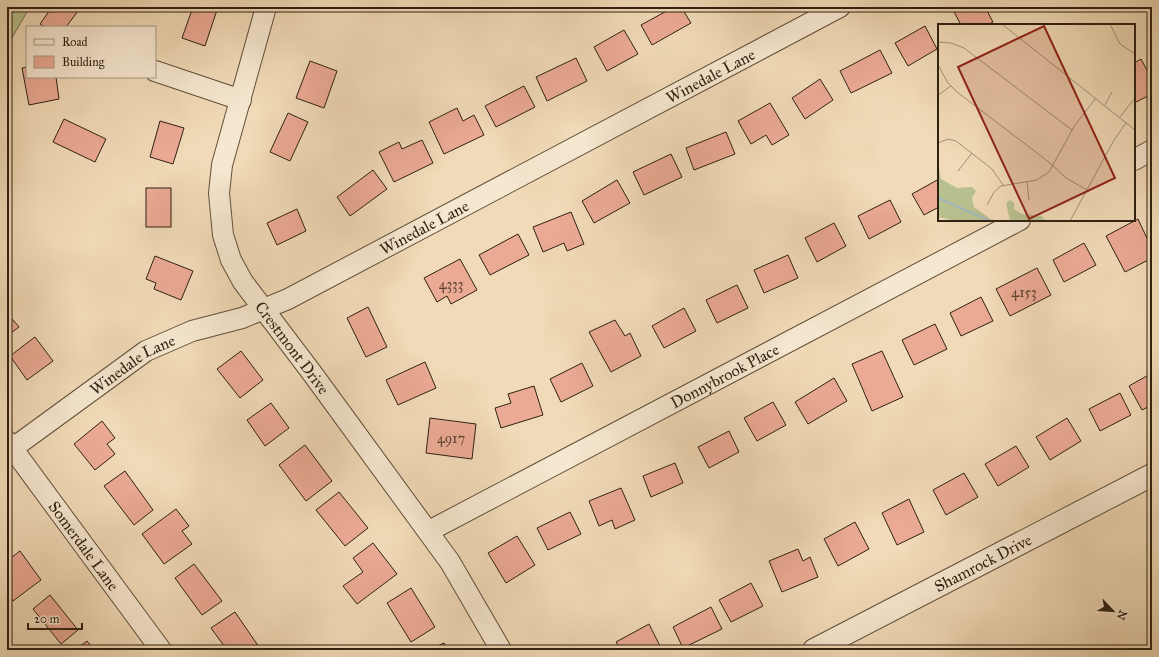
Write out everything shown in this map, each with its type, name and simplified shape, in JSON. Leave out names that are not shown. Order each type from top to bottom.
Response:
[{"type":"street","name":"Crestmont Drive","points":[[266,7],[222,165],[219,193],[221,222],[232,260],[243,282],[429,531],[450,562],[501,650]]},
{"type":"street","name":"Winedale Lane","points":[[10,445],[146,351],[192,331],[242,318],[264,310],[840,7]]},
{"type":"street","points":[[156,72],[241,100]]},
{"type":"street","points":[[1135,159],[1152,150]]},
{"type":"street","name":"Donnybrook Place","points":[[429,531],[1018,221]]},
{"type":"street","name":"Somerdale Lane","points":[[10,445],[161,650]]},
{"type":"street","name":"Shamrock Drive","points":[[814,650],[1152,475]]},
{"type":"green space","points":[[7,7],[30,7],[7,46]]},
{"type":"building","points":[[52,7],[81,7],[67,26],[43,26],[40,24]]},
{"type":"building","points":[[193,7],[218,7],[205,46],[182,38]]},
{"type":"building","points":[[314,7],[350,7],[314,10]]},
{"type":"building","points":[[382,7],[394,7],[384,10]]},
{"type":"building","points":[[674,7],[681,7],[691,23],[652,45],[641,25]]},
{"type":"building","points":[[704,7],[714,7],[706,11]]},
{"type":"building","points":[[985,7],[993,22],[989,24],[960,24],[952,8]]},
{"type":"building","points":[[925,26],[937,49],[908,66],[895,43]]},
{"type":"building","points":[[624,30],[638,54],[607,71],[594,47]]},
{"type":"building","points":[[880,50],[892,73],[851,93],[840,71]]},
{"type":"building","points":[[576,58],[587,81],[547,101],[536,77]]},
{"type":"building","points":[[1141,59],[1152,80],[1152,94],[1135,102],[1135,62]]},
{"type":"building","points":[[310,61],[337,71],[324,108],[296,98]]},
{"type":"building","points":[[26,67],[26,78],[56,78],[59,99],[29,105],[22,68]]},
{"type":"building","points":[[820,79],[833,100],[805,119],[792,98]]},
{"type":"building","points":[[524,86],[535,107],[496,127],[485,106]]},
{"type":"building","points":[[770,103],[789,135],[772,145],[766,135],[751,144],[738,121]]},
{"type":"building","points":[[457,108],[463,121],[474,115],[484,135],[444,154],[429,122]]},
{"type":"building","points":[[288,113],[308,122],[290,161],[270,152]]},
{"type":"building","points":[[64,119],[106,139],[95,162],[53,142]]},
{"type":"building","points":[[160,121],[184,128],[173,164],[150,157]]},
{"type":"building","points":[[726,132],[735,154],[694,170],[686,148]]},
{"type":"building","points":[[422,140],[433,163],[394,182],[379,152],[399,142],[402,149]]},
{"type":"building","points":[[671,154],[682,177],[644,195],[633,172]]},
{"type":"building","points":[[373,170],[387,189],[350,216],[337,197]]},
{"type":"building","points":[[617,180],[630,203],[594,223],[582,201]]},
{"type":"building","points":[[938,180],[938,208],[924,215],[912,194]]},
{"type":"building","points":[[146,188],[171,188],[171,227],[146,227]]},
{"type":"building","points":[[890,200],[901,222],[869,239],[858,216]]},
{"type":"building","points":[[297,209],[306,231],[277,245],[267,223]]},
{"type":"building","points":[[571,212],[584,244],[567,251],[564,243],[543,252],[533,227]]},
{"type":"building","points":[[1138,219],[1152,249],[1152,258],[1125,272],[1106,236]]},
{"type":"building","points":[[834,223],[846,246],[817,262],[805,238]]},
{"type":"building","points":[[518,234],[529,255],[490,275],[479,255]]},
{"type":"building","points":[[1084,243],[1096,265],[1064,282],[1053,260]]},
{"type":"building","points":[[788,255],[798,278],[764,293],[754,270]]},
{"type":"building","points":[[155,256],[193,271],[181,300],[154,289],[156,283],[146,279]]},
{"type":"building","points":[[460,259],[477,290],[451,304],[447,296],[437,302],[424,278]]},
{"type":"building","points":[[1037,268],[1051,295],[1010,316],[996,289]]},
{"type":"building","points":[[737,285],[748,308],[717,323],[706,300]]},
{"type":"building","points":[[981,297],[993,321],[961,336],[950,313]]},
{"type":"building","points":[[368,307],[387,347],[366,357],[347,318]]},
{"type":"building","points":[[684,308],[696,331],[664,348],[652,326]]},
{"type":"building","points":[[7,313],[19,327],[7,336]]},
{"type":"building","points":[[615,320],[625,336],[630,333],[641,356],[611,372],[589,332]]},
{"type":"building","points":[[935,324],[947,349],[914,365],[902,340]]},
{"type":"building","points":[[35,337],[53,361],[27,380],[10,356]]},
{"type":"building","points":[[241,351],[263,380],[240,398],[217,369]]},
{"type":"building","points":[[882,351],[903,397],[872,411],[852,364]]},
{"type":"building","points":[[425,362],[436,388],[398,405],[386,380]]},
{"type":"building","points":[[582,363],[593,386],[561,402],[550,379]]},
{"type":"building","points":[[1152,373],[1152,405],[1142,410],[1129,386]]},
{"type":"building","points":[[834,378],[847,401],[808,424],[795,402]]},
{"type":"building","points":[[534,386],[543,415],[501,428],[495,408],[511,403],[508,394]]},
{"type":"building","points":[[1120,393],[1131,415],[1100,431],[1089,409]]},
{"type":"building","points":[[773,402],[786,425],[757,441],[744,418]]},
{"type":"building","points":[[271,403],[289,428],[265,446],[247,420]]},
{"type":"building","points":[[430,418],[476,424],[472,459],[426,453]]},
{"type":"building","points":[[1067,418],[1081,441],[1050,460],[1036,437]]},
{"type":"building","points":[[102,421],[115,438],[107,444],[115,454],[95,470],[74,444]]},
{"type":"building","points":[[729,431],[739,452],[709,468],[698,447]]},
{"type":"building","points":[[305,445],[332,481],[306,501],[279,465]]},
{"type":"building","points":[[1016,446],[1029,467],[998,486],[985,464]]},
{"type":"building","points":[[675,463],[683,483],[651,497],[643,476]]},
{"type":"building","points":[[125,471],[153,510],[134,525],[104,486]]},
{"type":"building","points":[[964,473],[978,497],[946,515],[933,490]]},
{"type":"building","points":[[621,488],[635,520],[615,529],[612,520],[599,526],[589,501]]},
{"type":"building","points":[[339,492],[368,528],[345,546],[316,510]]},
{"type":"building","points":[[909,499],[924,532],[897,545],[882,513]]},
{"type":"building","points":[[176,509],[189,526],[182,531],[192,544],[164,564],[142,534]]},
{"type":"building","points":[[570,512],[581,534],[548,550],[537,528]]},
{"type":"building","points":[[855,522],[869,549],[838,566],[824,539]]},
{"type":"building","points":[[517,536],[535,565],[506,583],[488,553]]},
{"type":"building","points":[[373,543],[397,574],[357,604],[343,586],[363,572],[353,558]]},
{"type":"building","points":[[798,549],[803,561],[810,557],[818,577],[782,592],[769,561]]},
{"type":"building","points":[[20,551],[41,580],[13,601],[7,591],[7,580],[9,578],[7,575],[7,561]]},
{"type":"building","points":[[194,564],[222,601],[202,615],[175,578]]},
{"type":"building","points":[[751,583],[763,606],[731,622],[719,600]]},
{"type":"building","points":[[411,588],[435,627],[411,642],[387,603]]},
{"type":"building","points":[[50,595],[78,630],[61,644],[33,609]]},
{"type":"building","points":[[711,607],[722,629],[683,648],[673,627]]},
{"type":"building","points":[[235,612],[259,647],[255,650],[227,650],[211,628]]},
{"type":"building","points":[[649,624],[662,650],[621,650],[616,642]]},
{"type":"building","points":[[87,641],[94,650],[75,650]]},
{"type":"building","points":[[444,643],[448,650],[429,650]]}]
